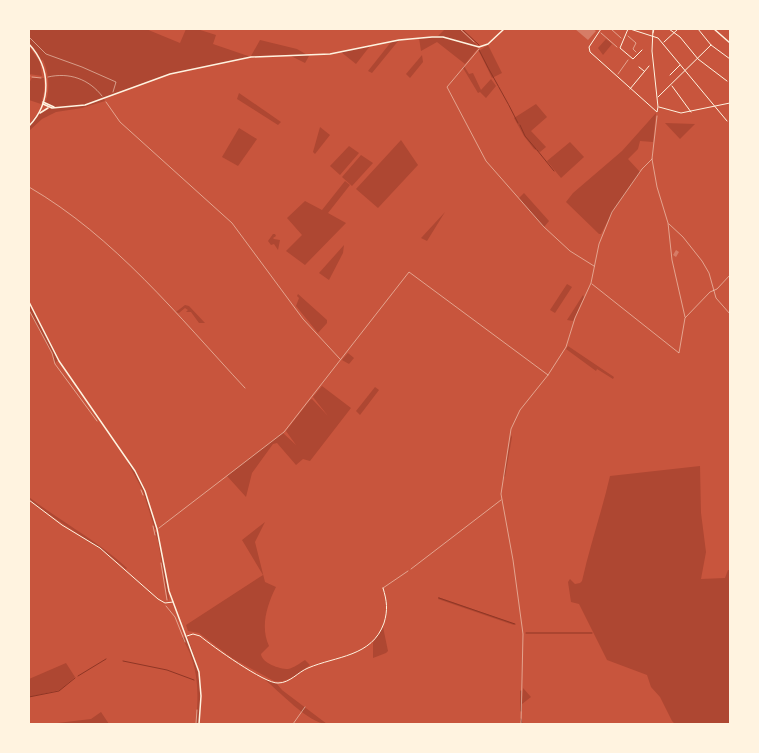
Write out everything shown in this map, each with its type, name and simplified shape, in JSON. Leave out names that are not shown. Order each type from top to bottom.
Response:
[{"type":"main road","points":[[38,114],[48,108],[85,105],[170,74],[250,56],[330,54],[399,40],[432,37],[443,37],[479,48],[488,44],[504,29]]},
{"type":"main road","points":[[714,29],[730,42]]},
{"type":"main road","points":[[29,44],[39,58],[46,79],[43,104],[29,126]]},
{"type":"main road","points":[[43,104],[56,108]]},
{"type":"main road","points":[[43,104],[48,108]]},
{"type":"main road","points":[[29,302],[68,375],[135,471],[145,491],[157,529],[166,582],[196,660],[200,677],[201,696],[199,724]]},
{"type":"street","points":[[600,29],[588,50],[657,112],[658,107],[652,51],[653,29]]},
{"type":"street","points":[[642,50],[633,59],[620,48],[629,29],[658,38],[727,122]]},
{"type":"street","points":[[670,29],[698,59],[727,81]]},
{"type":"street","points":[[663,43],[678,29]]},
{"type":"street","points":[[698,29],[711,45],[730,59]]},
{"type":"street","points":[[657,98],[711,45]]},
{"type":"street","points":[[670,75],[680,65]]},
{"type":"street","points":[[630,89],[649,66]]},
{"type":"street","points":[[639,67],[644,71]]},
{"type":"street","points":[[671,85],[692,112]]},
{"type":"street","points":[[658,107],[681,113],[692,112],[730,103]]},
{"type":"street","points":[[29,500],[62,525],[100,548],[158,599],[166,603],[173,602]]},
{"type":"street","points":[[187,636],[194,634],[200,636],[238,664],[274,682],[284,682],[307,668],[352,654],[374,641],[381,629],[387,612],[387,601],[383,588]]},
{"type":"lane","points":[[29,187],[62,206],[152,286],[245,388]]},
{"type":"lane","points":[[383,588],[408,571]]},
{"type":"lane","points":[[293,724],[305,707]]},
{"type":"path","points":[[460,29],[479,48],[446,87],[486,161],[544,227],[570,251],[595,267]]},
{"type":"path","points":[[611,29],[623,40]]},
{"type":"path","points":[[599,31],[615,46],[620,48]]},
{"type":"path","points":[[626,34],[636,43],[633,49],[638,54]]},
{"type":"path","points":[[29,37],[46,54],[82,67],[116,82],[112,94]]},
{"type":"path","points":[[616,76],[630,58]]},
{"type":"path","points":[[30,76],[40,78],[62,75],[80,79],[92,86],[103,97],[106,96]]},
{"type":"path","points":[[105,101],[120,122],[232,223],[303,319],[340,360]]},
{"type":"path","points":[[592,283],[679,353],[685,318],[671,254],[668,223],[657,187],[652,159],[657,112]]},
{"type":"path","points":[[520,724],[523,634],[501,486],[513,422],[529,397],[548,375],[566,347],[575,318],[592,283],[599,242],[613,211],[642,169],[652,159]]},
{"type":"path","points":[[668,223],[683,237],[702,261],[709,273],[713,290],[720,303],[730,314]]},
{"type":"path","points":[[157,529],[284,432],[409,272],[548,375]]},
{"type":"path","points":[[685,318],[710,292],[730,275]]},
{"type":"path","points":[[29,310],[52,353],[55,364],[96,420]]},
{"type":"path","points":[[140,488],[145,499]]},
{"type":"path","points":[[408,571],[502,500]]},
{"type":"path","points":[[153,524],[156,538]]},
{"type":"path","points":[[160,560],[167,598],[166,603],[186,644]]},
{"type":"path","points":[[196,724],[198,707]]},
{"type":"shaded area","points":[[29,29],[146,29],[180,43],[186,29],[197,29],[216,35],[213,44],[251,57],[170,74],[104,99],[105,101],[82,108],[56,112],[42,119],[29,131],[31,122],[37,115],[45,110],[54,108],[43,102],[46,101],[47,96],[48,76],[43,60],[40,60],[29,44]]},
{"type":"shaded area","points":[[445,29],[460,29],[479,47],[465,64],[437,42],[421,51],[419,38],[438,36]]},
{"type":"shaded area","points":[[606,39],[612,44],[603,55],[598,48]]},
{"type":"shaded area","points":[[260,40],[297,49],[309,56],[305,63],[289,55],[251,56]]},
{"type":"shaded area","points":[[399,40],[372,73],[368,71],[391,42]]},
{"type":"shaded area","points":[[488,45],[502,73],[492,78],[479,51]]},
{"type":"shaded area","points":[[29,46],[40,62],[42,76],[29,74]]},
{"type":"shaded area","points":[[370,46],[356,64],[341,52]]},
{"type":"shaded area","points":[[422,55],[423,62],[410,78],[406,74]]},
{"type":"shaded area","points":[[464,66],[469,74],[473,73],[481,90],[491,79],[496,86],[486,98],[480,92],[478,93],[463,68]]},
{"type":"shaded area","points":[[32,78],[44,78],[44,92],[41,104],[29,100],[29,83]]},
{"type":"shaded area","points":[[239,93],[281,122],[278,125],[237,99]]},
{"type":"shaded area","points":[[536,104],[547,117],[531,131],[546,147],[540,152],[534,149],[524,136],[514,118]]},
{"type":"shaded area","points":[[656,113],[653,142],[640,141],[638,149],[628,159],[640,172],[614,209],[601,234],[599,234],[566,202],[573,193],[622,151]]},
{"type":"shaded area","points":[[665,123],[695,124],[680,139]]},
{"type":"shaded area","points":[[320,127],[330,135],[315,154],[313,152]]},
{"type":"shaded area","points":[[239,128],[257,139],[238,166],[222,157]]},
{"type":"shaded area","points":[[401,140],[418,165],[378,208],[356,189]]},
{"type":"shaded area","points":[[570,142],[584,157],[561,178],[547,161]]},
{"type":"shaded area","points":[[349,146],[359,153],[340,175],[330,166]]},
{"type":"shaded area","points":[[361,155],[373,163],[352,186],[342,177]]},
{"type":"shaded area","points":[[345,181],[350,185],[328,213],[346,223],[305,265],[286,251],[302,235],[287,218],[305,201],[322,210]]},
{"type":"shaded area","points":[[524,193],[549,221],[544,227],[519,198]]},
{"type":"shaded area","points":[[445,212],[427,241],[421,238],[422,237]]},
{"type":"shaded area","points":[[273,234],[276,236],[273,238],[274,239],[280,240],[278,250],[274,244],[271,245],[268,241]]},
{"type":"shaded area","points":[[344,245],[343,253],[329,280],[319,273]]},
{"type":"shaded area","points":[[567,284],[572,287],[555,313],[550,310]]},
{"type":"shaded area","points":[[298,294],[327,320],[327,323],[318,333],[296,306],[299,298],[297,296]]},
{"type":"shaded area","points":[[583,295],[584,297],[573,321],[567,320]]},
{"type":"shaded area","points":[[29,304],[58,360],[55,363],[52,353],[29,310]]},
{"type":"shaded area","points":[[185,305],[189,306],[205,323],[199,323],[191,312],[186,312],[188,310],[185,308],[179,313],[176,312]]},
{"type":"shaded area","points":[[568,346],[614,377],[613,379],[597,369],[596,371],[566,349]]},
{"type":"shaded area","points":[[348,353],[354,358],[349,364],[342,360]]},
{"type":"shaded area","points":[[322,386],[351,408],[310,461],[303,459],[296,465],[277,443],[273,444],[252,473],[246,497],[227,476],[283,433],[296,445],[286,431],[310,400],[312,399],[328,416],[313,397]]},
{"type":"shaded area","points":[[375,387],[379,390],[360,415],[356,411]]},
{"type":"shaded area","points":[[511,435],[512,437],[505,477],[504,476]]},
{"type":"shaded area","points":[[128,463],[137,474],[145,492],[156,528],[155,530],[143,491]]},
{"type":"shaded area","points":[[700,466],[701,513],[706,552],[701,579],[725,578],[728,570],[730,570],[730,724],[675,724],[660,697],[651,687],[647,675],[607,660],[579,604],[571,602],[568,582],[570,579],[575,584],[582,581],[610,476]]},
{"type":"shaded area","points":[[29,497],[104,549],[127,568],[126,569],[103,551],[41,509],[29,500]]},
{"type":"shaded area","points":[[265,522],[255,542],[265,582],[276,587],[267,609],[265,624],[266,639],[269,646],[261,654],[264,660],[268,663],[280,668],[288,669],[295,667],[305,660],[310,665],[293,677],[284,681],[274,681],[232,658],[199,633],[188,631],[186,625],[263,575],[242,540]]},
{"type":"shaded area","points":[[156,532],[158,534],[169,598],[168,601],[158,541],[155,533]]},
{"type":"shaded area","points":[[438,597],[515,624],[514,625],[438,599]]},
{"type":"shaded area","points":[[383,627],[388,651],[373,658],[373,643]]},
{"type":"shaded area","points":[[187,636],[195,658],[199,679],[199,724],[196,724],[197,690],[195,669],[188,648],[182,638]]},
{"type":"shaded area","points":[[66,663],[75,677],[60,690],[29,697],[29,679]]},
{"type":"shaded area","points":[[264,679],[277,684],[282,690],[327,724],[320,723],[303,713]]},
{"type":"shaded area","points":[[523,688],[531,697],[522,704]]},
{"type":"shaded area","points":[[101,712],[109,724],[49,724],[91,719]]},
{"type":"building","points":[[575,29],[593,29],[596,31],[588,40]]},
{"type":"building","points":[[676,250],[679,252],[676,257],[673,255]]},
{"type":"waterway","points":[[462,29],[479,45]]},
{"type":"waterway","points":[[479,50],[518,123]]},
{"type":"waterway","points":[[520,125],[525,136],[536,149]]},
{"type":"waterway","points":[[537,150],[554,171]]},
{"type":"waterway","points":[[439,598],[515,624]]},
{"type":"waterway","points":[[526,633],[592,633]]},
{"type":"waterway","points":[[78,676],[106,659]]},
{"type":"waterway","points":[[123,661],[167,670],[194,680]]},
{"type":"waterway","points":[[29,697],[59,691],[75,678]]},
{"type":"waterway","points":[[521,691],[521,711]]},
{"type":"waterway","points":[[521,719],[522,724]]}]
